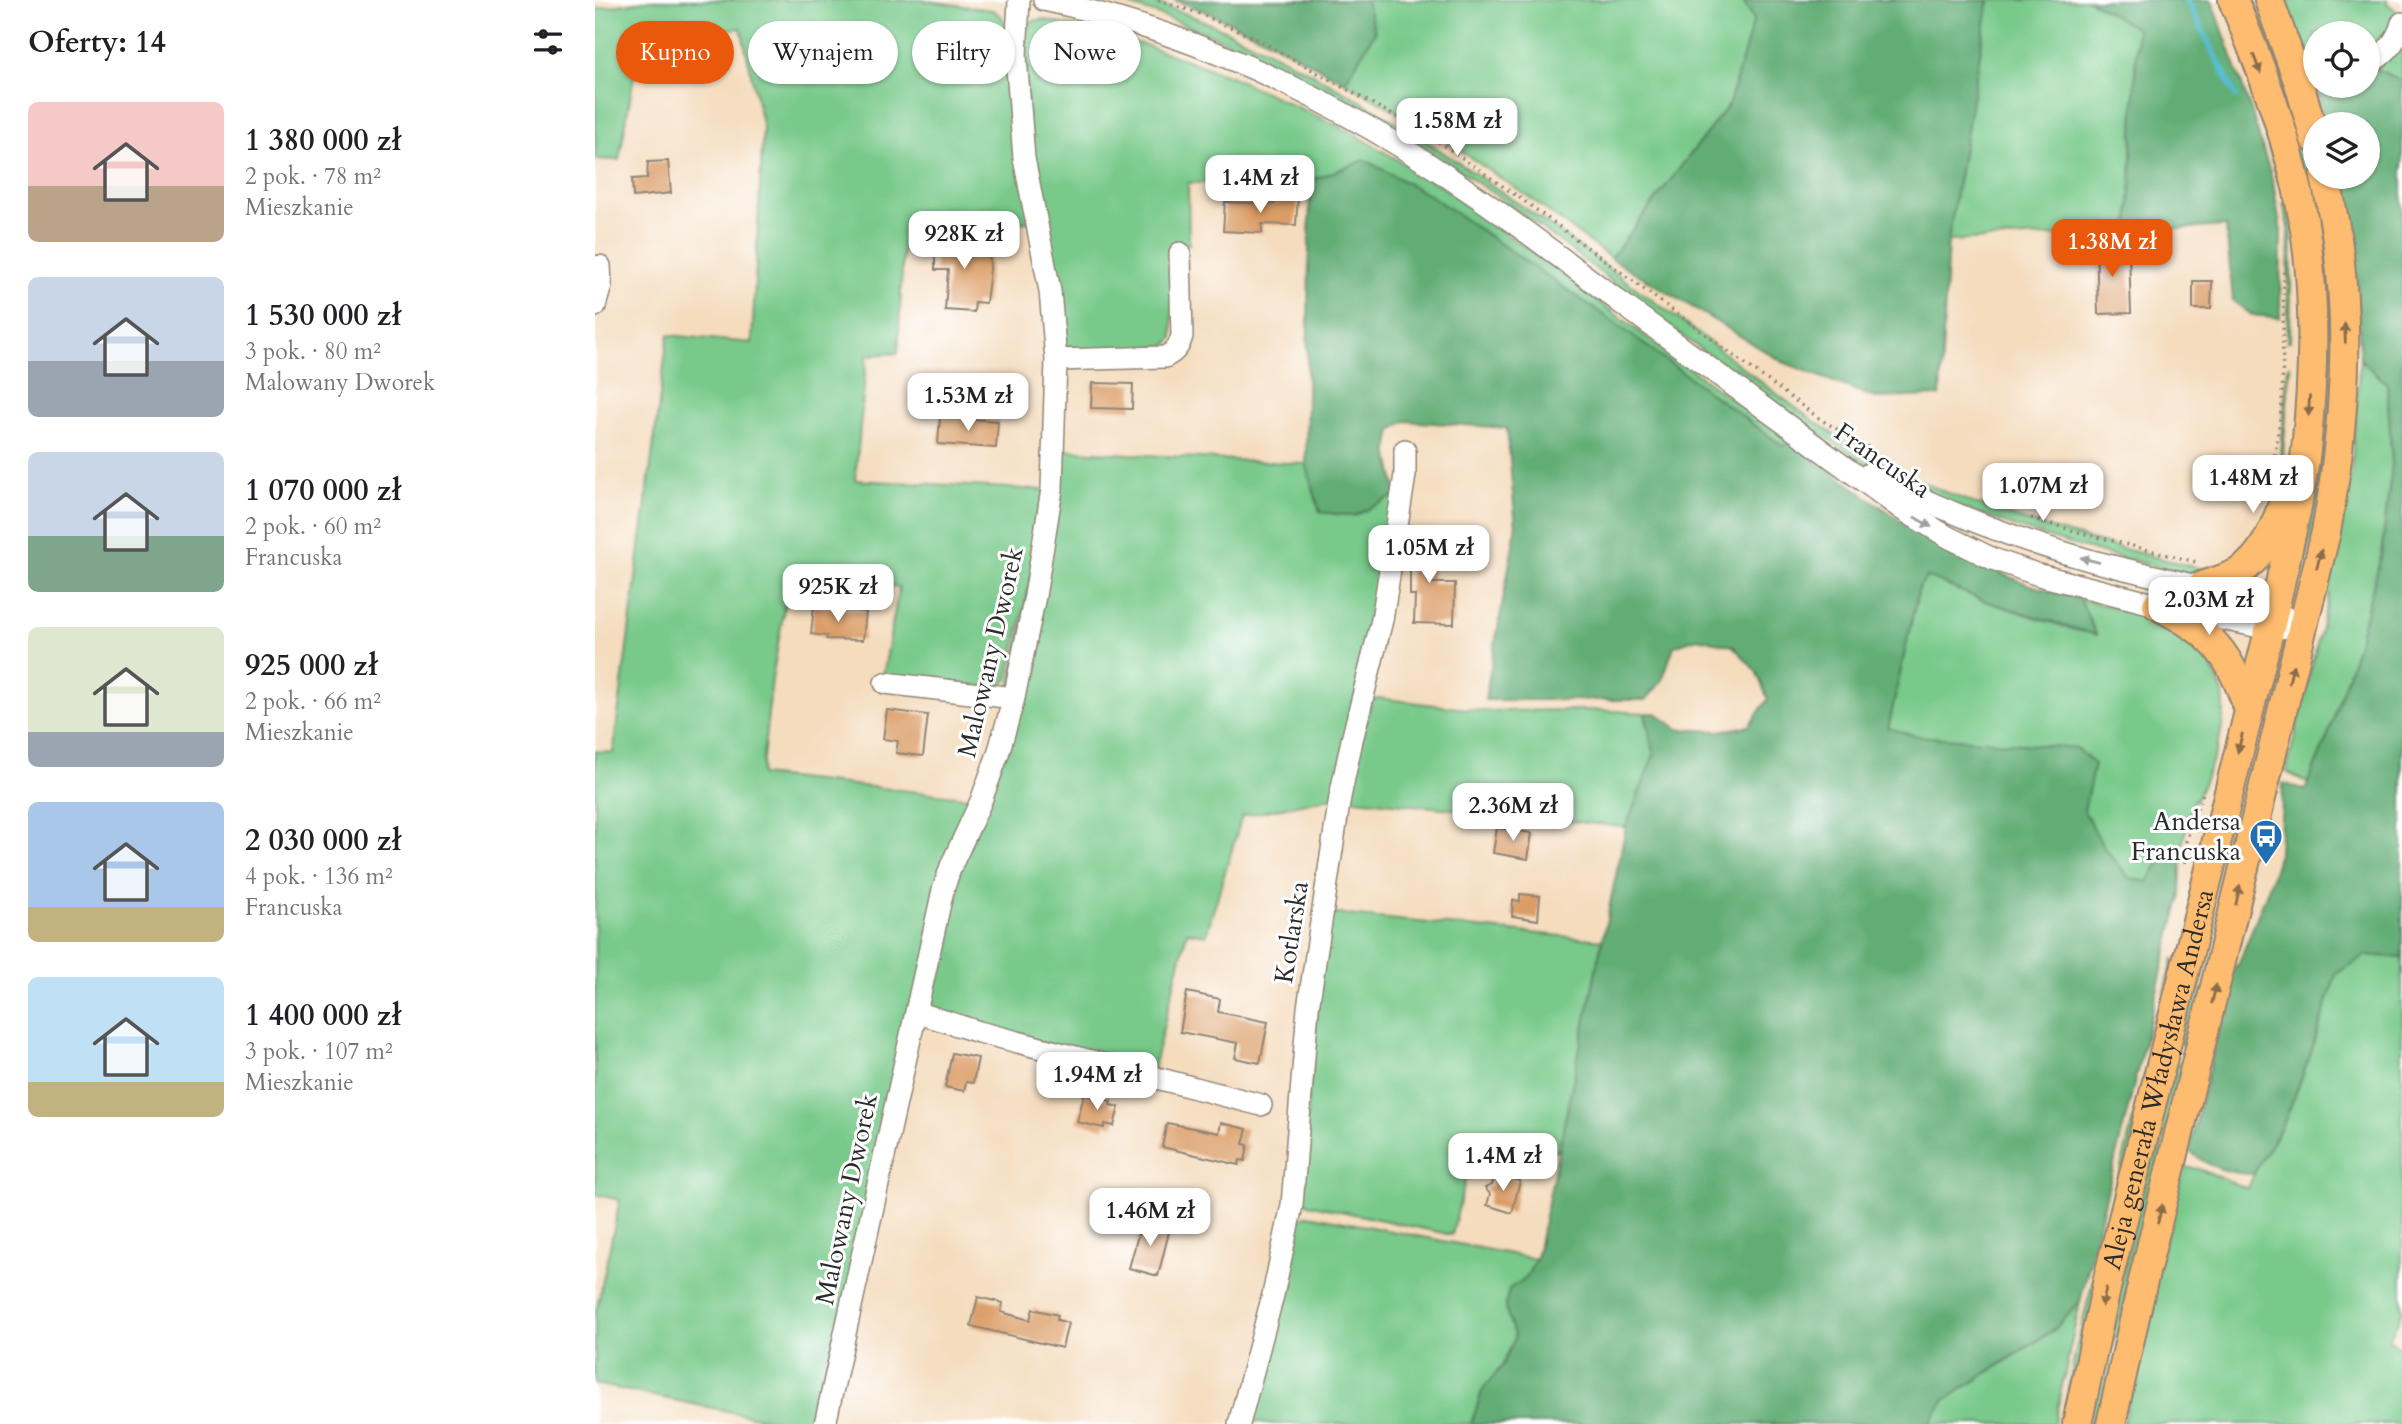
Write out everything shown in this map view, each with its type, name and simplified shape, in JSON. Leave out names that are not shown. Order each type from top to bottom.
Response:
[{"type":"main road","name":"Aleja generała Władysława Andersa","points":[[2077,1424],[2108,1279],[2271,620],[2294,521],[2306,451],[2312,320],[2303,216],[2273,106],[2232,0]]},
{"type":"main road","points":[[2269,0],[2303,72]]},
{"type":"main road","name":"Aleja generała Władysława Andersa","points":[[2111,1424],[2142,1285],[2326,533],[2335,484],[2346,362],[2344,287],[2328,189]]},
{"type":"main road","points":[[2199,574],[2239,572],[2263,549],[2306,451]]},
{"type":"main road","points":[[2157,605],[2187,620],[2219,646],[2238,680],[2249,710]]},
{"type":"main road","points":[[2165,1049],[2198,1058]]},
{"type":"street","name":"Malowany Dworek","points":[[825,1424],[943,890],[981,801],[1014,698],[1035,596],[1052,489],[1056,360],[1050,291],[1024,158],[1016,56],[1019,0]]},
{"type":"street","name":"Francuska","points":[[1044,0],[1127,20],[1165,33],[1252,68],[1360,123],[1476,196],[1903,510],[1948,537],[1993,559],[2039,575],[2157,605],[2303,625]]},
{"type":"street","points":[[2380,56],[2395,40],[2402,23]]},
{"type":"street","points":[[1056,360],[1165,356],[1172,353],[1179,346],[1182,336],[1180,253]]},
{"type":"street","points":[[595,306],[601,285],[600,265]]},
{"type":"street","name":"Francuska","points":[[1807,440],[1899,488],[1996,530],[2089,560],[2199,574],[2271,620]]},
{"type":"street","name":"Kotlarska","points":[[1239,1424],[1273,1296],[1292,1205],[1308,1008],[1340,797],[1382,620],[1405,475],[1405,450]]},
{"type":"street","points":[[885,683],[1014,698]]},
{"type":"street","points":[[916,1012],[979,1032],[1261,1105]]},
{"type":"path","points":[[1158,0],[1198,13],[1257,39],[1432,137],[1527,203],[1820,419],[1884,457]]},
{"type":"path","points":[[2271,483],[2282,404],[2284,270]]},
{"type":"path","points":[[2022,516],[2085,534],[2199,574]]},
{"type":"green space","points":[[650,0],[922,0],[993,10],[1004,21],[912,21],[912,84],[1013,84],[1030,222],[904,226],[898,353],[867,355],[855,480],[1045,490],[1039,541],[1008,679],[1001,686],[992,688],[883,676],[899,587],[791,567],[772,679],[761,775],[975,798],[814,1424],[790,1424],[595,1384],[595,1317],[620,1200],[595,1194],[595,751],[613,753],[668,335],[752,343],[763,128],[753,84],[898,84],[898,21],[748,21],[748,60],[741,28],[734,29],[734,21],[616,21],[616,84],[633,84],[619,160],[595,159],[595,9]]},
{"type":"green space","points":[[1112,0],[1149,1],[1212,24],[1288,61],[1394,121],[1545,222],[1799,410],[1866,454],[1949,493],[2034,524],[2210,571],[2199,575],[2187,574],[2074,545],[1980,514],[1889,475],[1805,424],[1751,387],[1542,229],[1435,155],[1279,66],[1197,29]]},
{"type":"green space","points":[[1174,0],[1366,0],[1375,32],[1345,82],[1240,27]]},
{"type":"green space","points":[[1366,0],[1743,0],[1754,19],[1729,104],[1611,258],[1530,198],[1434,133],[1345,82],[1375,32]]},
{"type":"green space","points":[[1743,0],[1989,0],[1948,241],[1940,396],[1875,398],[1783,362],[1611,258],[1729,104],[1754,19]]},
{"type":"green space","points":[[1989,0],[2089,0],[2137,29],[2129,232],[1948,241]]},
{"type":"green space","points":[[2089,0],[2212,0],[2273,182],[2281,232],[2280,318],[2252,315],[2233,301],[2226,226],[2129,232],[2137,29]]},
{"type":"green space","points":[[2245,0],[2255,0],[2288,90],[2303,136],[2303,189],[2316,189],[2326,248],[2332,347],[2330,414],[2320,498],[2301,583],[2293,581],[2325,369]]},
{"type":"green space","points":[[2281,0],[2387,0],[2387,4],[2401,13],[2398,25],[2380,45],[2380,21],[2303,21],[2303,57]]},
{"type":"green space","points":[[1029,26],[1029,84],[1141,84],[1141,44],[1230,76],[1351,132],[1441,186],[1791,443],[1783,446],[1615,323],[1431,196],[1365,160],[1310,181],[1188,183],[1189,244],[1171,246],[1173,338],[1167,345],[1158,348],[1078,350],[1067,347],[1062,340],[1029,158],[1024,32]]},
{"type":"green space","points":[[2402,34],[2402,81],[2380,71],[2380,58]]},
{"type":"green space","points":[[2380,71],[2402,81],[2402,958],[2367,955],[2336,974],[2310,1056],[2285,1120],[2253,1174],[2244,1174],[2219,1168],[2189,1151],[2233,967],[2238,965],[2279,853],[2283,783],[2305,790],[2327,738],[2358,644],[2381,556],[2392,465],[2387,384],[2360,359],[2357,281],[2341,189],[2380,189],[2380,112],[2322,112],[2319,100],[2380,98]]},
{"type":"green space","points":[[2252,90],[2272,144],[2282,182],[2279,183]]},
{"type":"green space","points":[[1365,160],[1431,196],[1615,323],[1783,446],[1791,443],[1897,518],[1982,566],[2030,585],[2080,599],[2096,635],[1982,600],[1927,577],[1919,587],[1888,728],[1917,736],[2077,748],[2094,764],[2084,811],[2104,847],[2129,878],[2148,882],[2168,848],[2182,845],[2180,898],[2080,1302],[2053,1330],[1945,1400],[1929,1424],[1471,1424],[1483,1389],[1503,1365],[1515,1338],[1505,1306],[1509,1289],[1526,1278],[1536,1259],[1626,827],[1654,754],[1645,713],[1656,713],[1678,729],[1719,731],[1749,726],[1768,699],[1756,671],[1733,646],[1697,638],[1674,646],[1662,681],[1646,700],[1485,700],[1516,528],[1507,428],[1405,421],[1392,430],[1388,450],[1397,495],[1354,516],[1320,512],[1306,464],[1310,181]]},
{"type":"green space","points":[[2283,203],[2286,203],[2292,231],[2290,341],[2287,341],[2289,232]]},
{"type":"green space","points":[[2360,359],[2387,383],[2392,465],[2381,556],[2358,644],[2327,738],[2308,783],[2286,772],[2329,594],[2325,591],[2351,474]]},
{"type":"green space","points":[[2290,366],[2283,454],[2272,505],[2281,454]]},
{"type":"green space","points":[[1059,450],[1306,464],[1320,512],[1397,495],[1335,797],[1242,816],[1206,935],[1187,932],[1152,1073],[949,1017],[931,1005],[926,993],[948,899],[985,808]]},
{"type":"green space","points":[[1927,577],[1982,600],[2074,630],[2096,634],[2080,599],[2168,621],[2211,648],[2204,655],[2218,679],[2224,708],[2217,748],[2196,800],[2194,799],[2182,845],[2168,848],[2148,882],[2129,878],[2104,847],[2083,811],[2094,764],[1888,729],[1919,587]]},
{"type":"green space","points":[[1379,698],[1482,711],[1596,710],[1645,713],[1654,754],[1626,827],[1345,798],[1372,700]]},
{"type":"green space","points":[[1327,913],[1602,940],[1559,1151],[1474,1143],[1452,1235],[1308,1204],[1299,1193]]},
{"type":"green space","points":[[2206,939],[2198,1010],[2189,1044],[2183,1045],[2180,1042]]},
{"type":"green space","points":[[2367,955],[2402,958],[2402,1312],[2389,1341],[2402,1348],[2402,1424],[2123,1424],[2181,1167],[2199,1169],[2248,1189],[2293,1100],[2336,974]]},
{"type":"green space","points":[[2173,959],[2175,960],[2065,1424],[2061,1424],[2076,1349]]},
{"type":"green space","points":[[2178,1062],[2182,1066],[2114,1343],[2097,1424],[2089,1424],[2106,1341],[2175,1064]]},
{"type":"green space","points":[[1309,1215],[1536,1259],[1526,1278],[1509,1289],[1505,1306],[1515,1338],[1503,1365],[1483,1389],[1471,1424],[1267,1424],[1247,1419],[1300,1218]]},
{"type":"green space","points":[[2080,1302],[2054,1424],[1929,1424],[1945,1400],[2053,1331]]},
{"type":"building","points":[[668,161],[671,193],[633,197],[632,179],[647,178],[648,162]]},
{"type":"building","points":[[1275,195],[1298,196],[1296,225],[1262,224],[1262,233],[1223,231],[1225,202],[1275,204]]},
{"type":"building","points":[[2096,237],[2113,237],[2114,254],[2129,253],[2131,313],[2098,314]]},
{"type":"building","points":[[989,238],[990,269],[986,303],[975,302],[974,312],[945,310],[948,270],[935,270],[935,239]]},
{"type":"building","points":[[2193,281],[2212,281],[2211,309],[2193,309]]},
{"type":"building","points":[[1092,383],[1133,384],[1132,409],[1091,408]]},
{"type":"building","points":[[940,417],[998,421],[996,448],[938,444]]},
{"type":"building","points":[[1410,534],[1433,535],[1432,583],[1455,583],[1454,624],[1414,623],[1415,595],[1410,595]]},
{"type":"building","points":[[814,606],[866,612],[863,640],[826,639],[827,636],[811,634]]},
{"type":"building","points":[[887,710],[928,715],[923,756],[896,753],[898,741],[883,739]]},
{"type":"building","points":[[1497,828],[1532,833],[1528,859],[1493,853]]},
{"type":"building","points":[[1520,894],[1540,896],[1538,920],[1512,916],[1513,900],[1520,901]]},
{"type":"building","points":[[1187,992],[1220,999],[1218,1012],[1268,1022],[1260,1063],[1235,1058],[1238,1043],[1180,1032]]},
{"type":"building","points":[[952,1053],[978,1058],[973,1083],[966,1082],[964,1091],[945,1087]]},
{"type":"building","points":[[1084,1095],[1111,1101],[1110,1105],[1119,1107],[1114,1126],[1105,1124],[1104,1128],[1077,1122]]},
{"type":"building","points":[[1167,1123],[1219,1133],[1221,1123],[1247,1129],[1243,1144],[1248,1145],[1245,1161],[1240,1160],[1239,1165],[1162,1147]]},
{"type":"building","points":[[1495,1174],[1520,1181],[1512,1213],[1487,1205],[1490,1194],[1485,1188],[1492,1185]]},
{"type":"building","points":[[1142,1221],[1170,1228],[1158,1276],[1129,1268]]},
{"type":"building","points":[[978,1297],[1003,1303],[1001,1312],[1030,1320],[1033,1309],[1058,1315],[1057,1320],[1068,1323],[1062,1348],[971,1326]]},
{"type":"waterway","points":[[2187,0],[2236,96]]},
{"type":"place","name":"Andersa Francuska","points":[[2266,866]]}]
